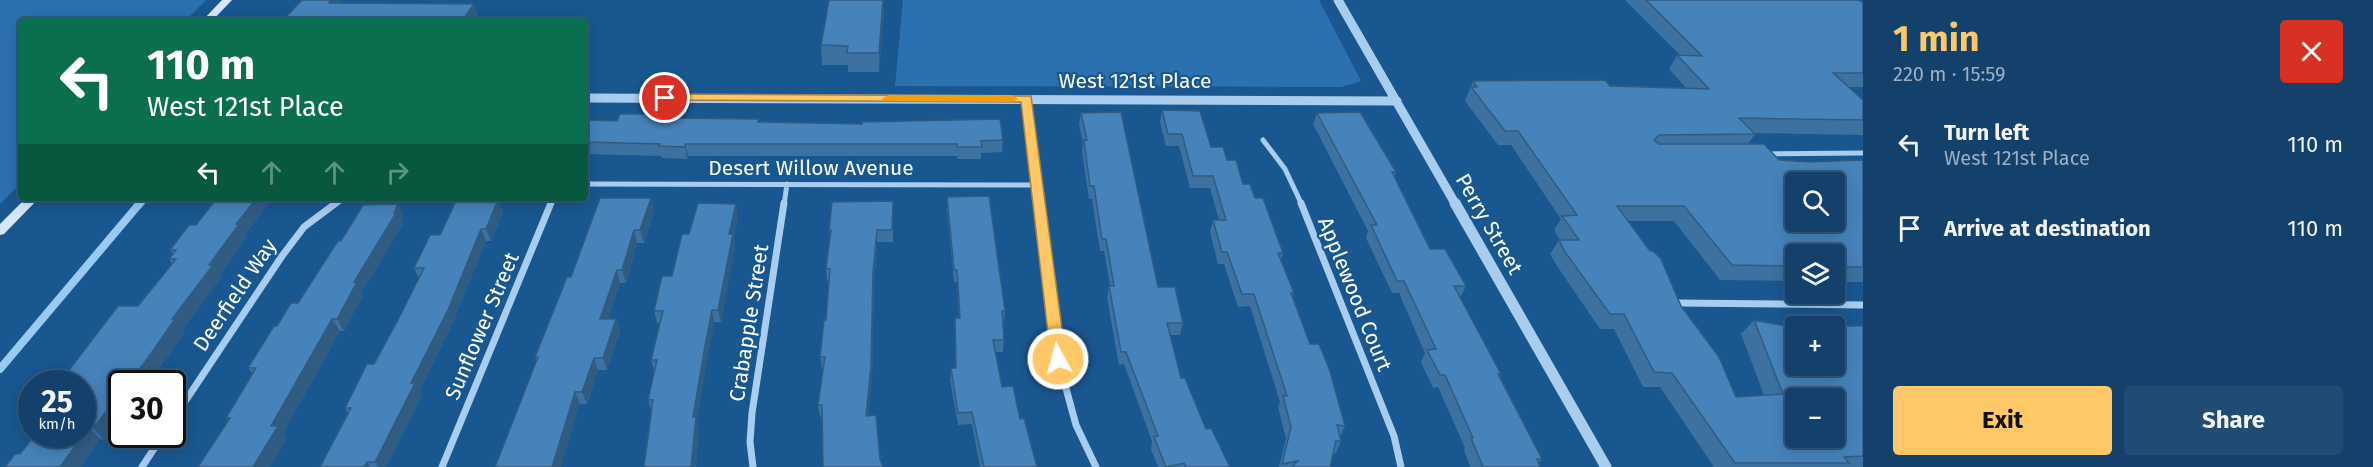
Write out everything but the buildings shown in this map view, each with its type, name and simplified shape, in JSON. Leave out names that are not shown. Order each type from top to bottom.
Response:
[{"type":"main road","points":[[210,18],[227,0]]},
{"type":"main road","points":[[0,231],[30,201]]},
{"type":"street","name":"Perry Street","points":[[1338,0],[1606,467]]},
{"type":"street","name":"West 121st Place","points":[[588,98],[1397,101]]},
{"type":"street","points":[[1027,99],[1058,359],[1076,425],[1096,467]]},
{"type":"street","name":"Applewood Court","points":[[1263,140],[1285,170],[1306,214],[1394,436],[1401,467]]},
{"type":"street","points":[[1756,154],[1863,153]]},
{"type":"street","name":"Desert Willow Avenue","points":[[588,184],[1037,185]]},
{"type":"street","name":"Crabapple Street","points":[[753,467],[750,442],[752,412],[787,184]]},
{"type":"street","name":"Deerfield Way","points":[[186,400],[298,234],[316,216],[338,201]]},
{"type":"street","name":"Sunflower Street","points":[[442,467],[552,201]]},
{"type":"street","points":[[1678,303],[1863,305]]},
{"type":"street","points":[[142,467],[154,448]]},
{"type":"shaded area","points":[[0,0],[206,0],[188,18],[18,18],[18,186],[0,204]]},
{"type":"shaded area","points":[[903,0],[1319,0],[1361,81],[1341,87],[895,86]]},
{"type":"waterway","points":[[139,205],[142,201]]},
{"type":"waterway","points":[[0,369],[140,203]]},
{"type":"slow traffic","points":[[888,99],[1012,99]]},
{"type":"route","points":[[665,98],[1027,99],[1058,359]]}]
